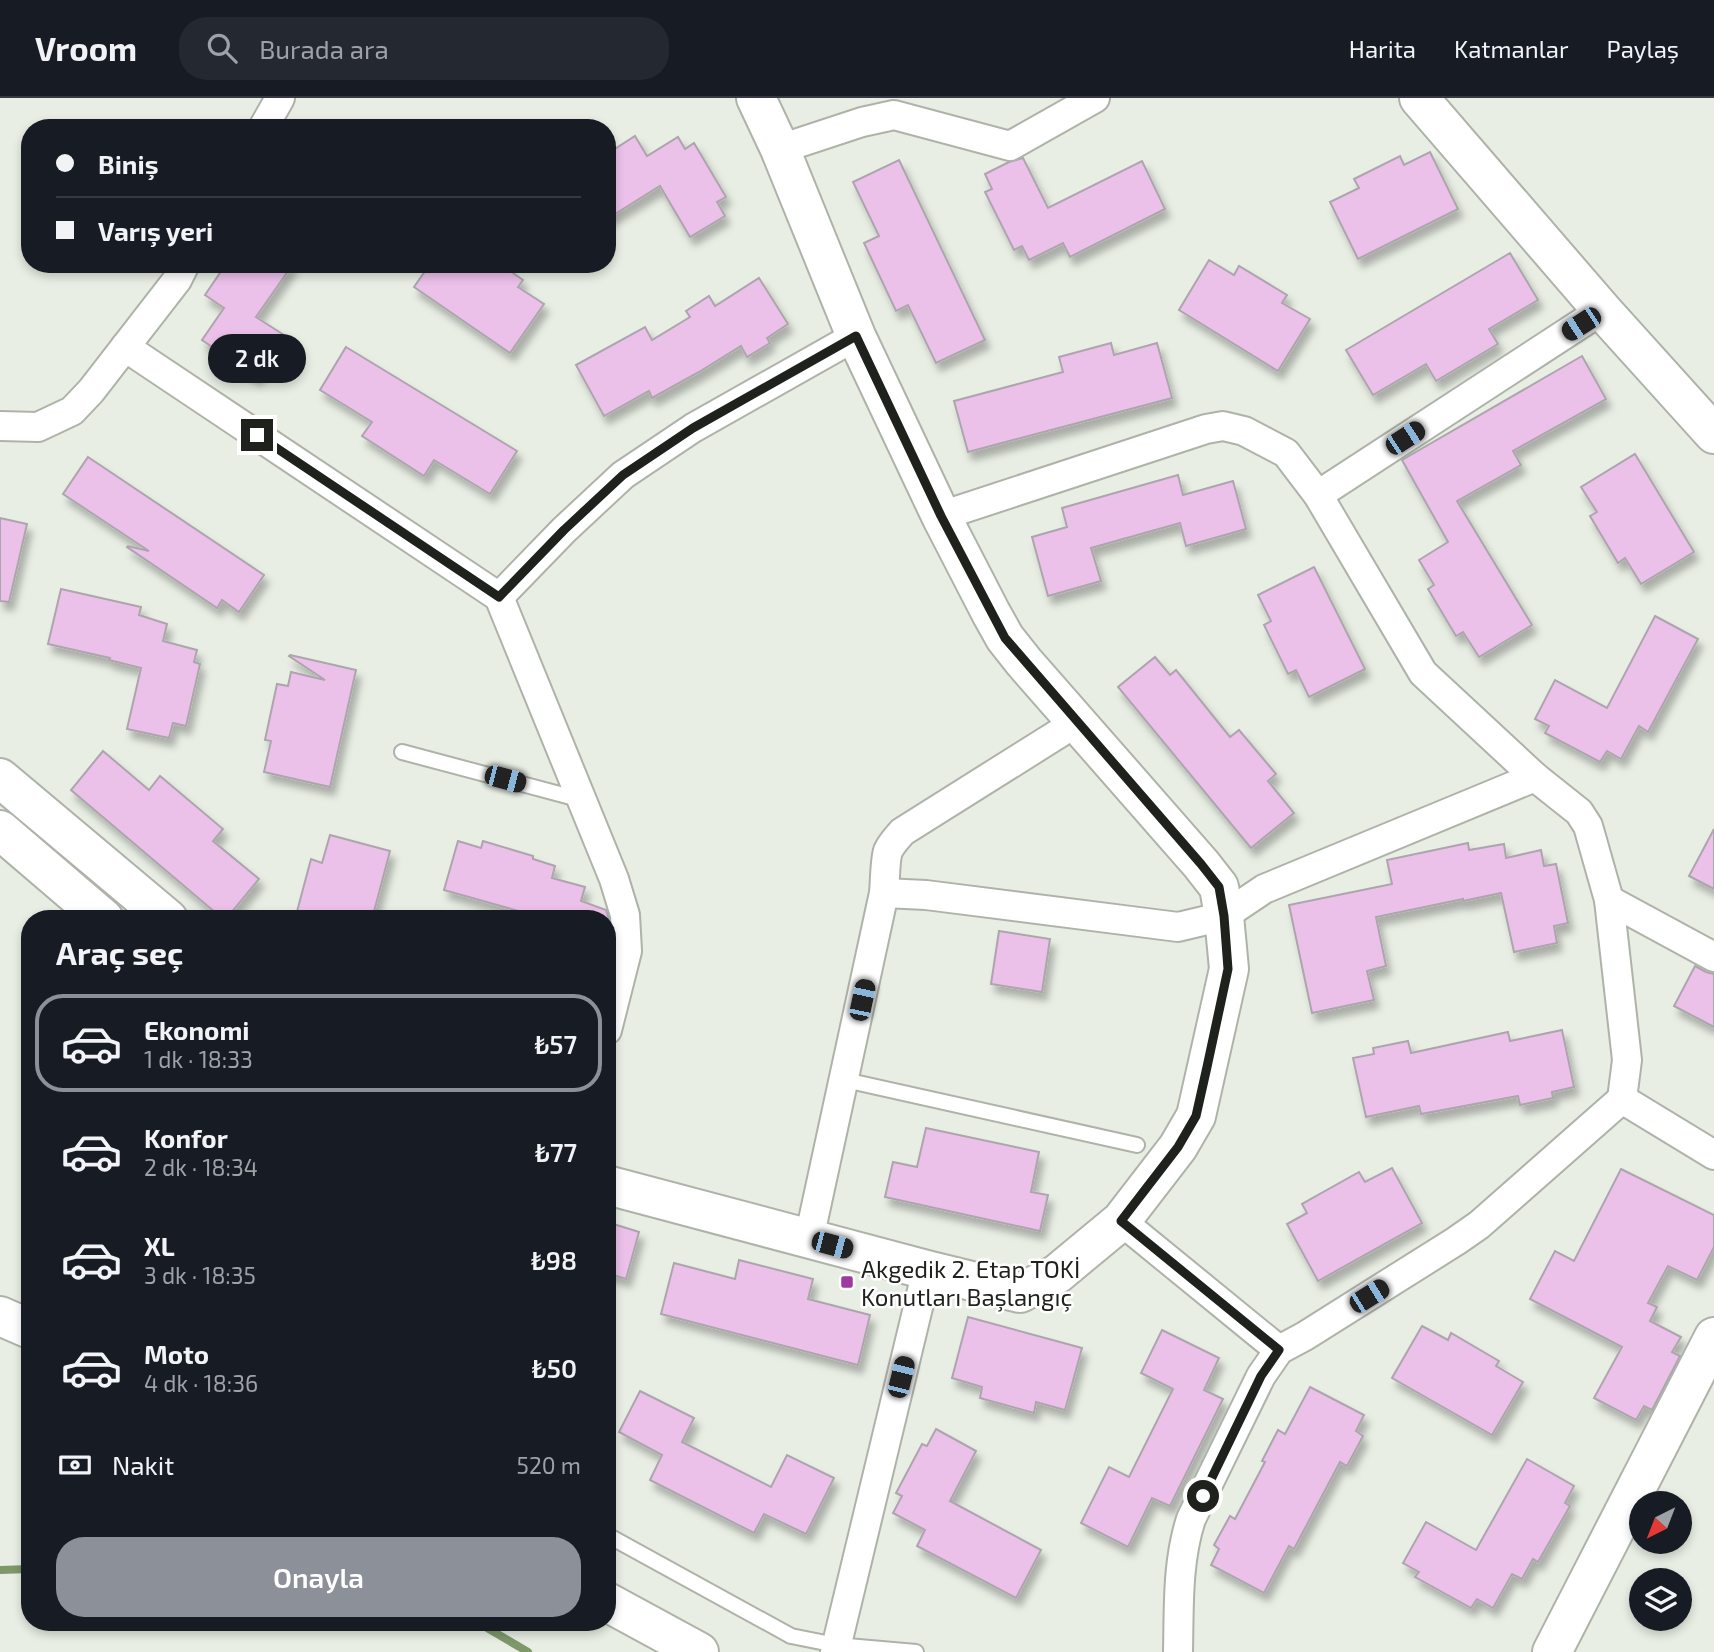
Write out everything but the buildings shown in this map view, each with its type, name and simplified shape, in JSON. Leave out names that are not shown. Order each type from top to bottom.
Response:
[{"type":"street","points":[[268,119],[280,98]]},
{"type":"street","points":[[616,1187],[1020,1293],[1057,1274],[1121,1221],[1178,1147],[1196,1116],[1228,969],[1219,887],[1005,638],[941,516],[856,336],[780,149],[756,98]]},
{"type":"street","points":[[780,149],[862,122],[894,115],[1010,146],[1095,98]]},
{"type":"street","points":[[1419,98],[1602,310],[1714,434]]},
{"type":"street","points":[[0,426],[38,427],[72,411],[91,391],[180,273]]},
{"type":"street","points":[[1318,495],[1602,310]]},
{"type":"street","points":[[499,597],[564,530],[623,475],[693,428],[856,336]]},
{"type":"street","points":[[125,347],[499,597],[614,879],[625,915],[627,951],[616,994]]},
{"type":"street","points":[[941,516],[1206,429],[1223,426],[1244,431],[1286,453],[1318,495],[1423,673],[1535,777],[1579,812],[1588,826],[1609,901],[1627,1060],[1622,1099],[1479,1225],[1279,1350],[1261,1376],[1191,1519],[1184,1539],[1178,1652]]},
{"type":"street","points":[[809,1238],[884,893],[886,855],[891,844],[902,832],[1077,722]]},
{"type":"street","points":[[884,893],[926,895],[1178,927],[1224,916],[1265,889],[1535,777]]},
{"type":"street","points":[[0,778],[157,910]]},
{"type":"street","points":[[0,830],[93,910]]},
{"type":"street","points":[[1609,901],[1714,957]]},
{"type":"street","points":[[1622,1099],[1714,1155]]},
{"type":"street","points":[[1121,1221],[1279,1350]]},
{"type":"street","points":[[836,1648],[927,1270]]},
{"type":"street","points":[[0,1315],[21,1315]]},
{"type":"street","points":[[0,1315],[21,1325]]},
{"type":"street","points":[[1552,1652],[1714,1337]]},
{"type":"street","points":[[616,1607],[699,1652]]},
{"type":"lane","points":[[402,752],[582,800]]},
{"type":"lane","points":[[845,1080],[1137,1145]]},
{"type":"lane","points":[[616,1540],[791,1636],[836,1648],[916,1652]]},
{"type":"waterway","points":[[0,1570],[21,1569]]},
{"type":"waterway","points":[[492,1631],[528,1652]]},
{"type":"place","name":"Akgedik 2. Etap TOKİ Konutları Başlangıç","points":[[847,1282]]},
{"type":"route","points":[[257,435],[499,597],[564,530],[623,475],[693,428],[856,336],[941,516],[1005,638],[1219,887],[1228,969],[1196,1116],[1178,1147],[1121,1221],[1279,1350],[1261,1376],[1203,1496]]}]
